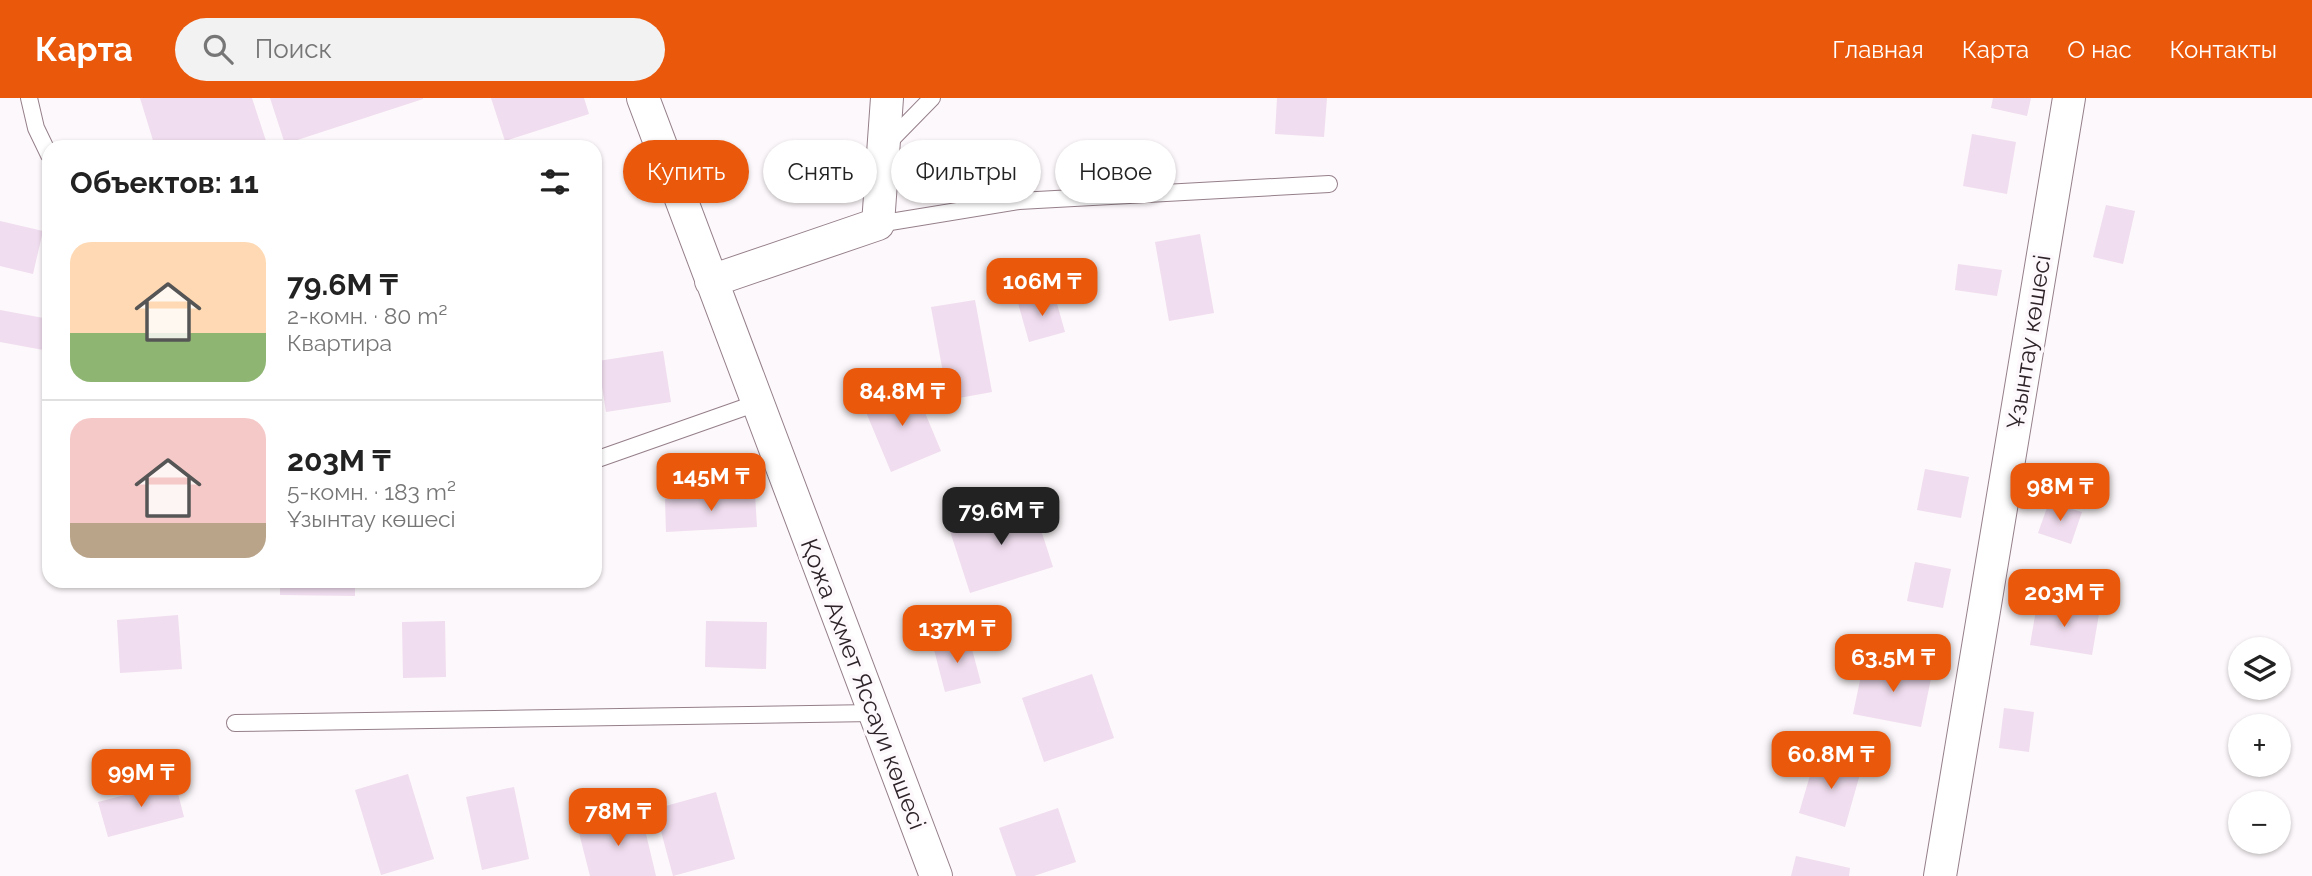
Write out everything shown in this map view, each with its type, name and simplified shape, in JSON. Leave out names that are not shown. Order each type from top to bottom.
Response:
[{"type":"street","name":"Қожа Ахмет Яссауи көшесі","points":[[643,98],[936,876]]},
{"type":"street","points":[[711,281],[878,223],[887,98]]},
{"type":"street","name":"Ұзынтау көшесі","points":[[1940,876],[2069,98]]},
{"type":"lane","points":[[29,98],[42,140]]},
{"type":"lane","points":[[884,148],[932,98]]},
{"type":"lane","points":[[878,223],[1019,201],[1329,184]]},
{"type":"lane","points":[[602,458],[757,403]]},
{"type":"lane","points":[[235,723],[874,713]]},
{"type":"building","points":[[140,98],[252,98],[266,140],[153,140]]},
{"type":"building","points":[[270,98],[423,98],[297,140],[284,140]]},
{"type":"building","points":[[491,98],[584,98],[589,114],[505,140]]},
{"type":"building","points":[[1277,98],[1327,98],[1324,137],[1275,134]]},
{"type":"building","points":[[1993,98],[2031,98],[2027,116],[1991,108]]},
{"type":"building","points":[[1972,134],[2016,142],[2007,194],[1963,186]]},
{"type":"building","points":[[2106,205],[2135,211],[2123,264],[2093,257]]},
{"type":"building","points":[[0,221],[42,231],[33,274],[0,266]]},
{"type":"building","points":[[1200,234],[1214,313],[1169,321],[1155,242]]},
{"type":"building","points":[[1958,264],[2002,270],[1997,296],[1955,290]]},
{"type":"building","points":[[1054,293],[1065,332],[1029,342],[1018,303]]},
{"type":"building","points":[[975,300],[992,392],[948,400],[931,307]]},
{"type":"building","points":[[0,310],[42,318],[42,350],[0,342]]},
{"type":"building","points":[[663,351],[671,402],[606,412],[602,360]]},
{"type":"building","points":[[913,384],[941,451],[891,472],[863,405]]},
{"type":"building","points":[[1925,469],[1969,477],[1961,518],[1917,510]]},
{"type":"building","points":[[755,494],[757,527],[666,532],[665,499]]},
{"type":"building","points":[[1032,502],[1053,567],[970,593],[949,528]]},
{"type":"building","points":[[2049,502],[2082,512],[2071,544],[2038,533]]},
{"type":"building","points":[[1915,562],[1951,569],[1943,608],[1907,601]]},
{"type":"building","points":[[280,588],[355,588],[355,596],[280,595]]},
{"type":"building","points":[[2037,604],[2099,614],[2092,655],[2030,645]]},
{"type":"building","points":[[178,615],[182,669],[120,673],[117,620]]},
{"type":"building","points":[[445,621],[446,677],[403,678],[402,622]]},
{"type":"building","points":[[706,621],[767,622],[766,669],[705,667]]},
{"type":"building","points":[[969,638],[981,683],[945,692],[933,646]]},
{"type":"building","points":[[1864,661],[1932,674],[1921,727],[1853,714]]},
{"type":"building","points":[[1092,674],[1114,738],[1044,762],[1022,698]]},
{"type":"building","points":[[2004,708],[2034,712],[2029,752],[1999,748]]},
{"type":"building","points":[[1816,755],[1862,767],[1845,827],[1799,813]]},
{"type":"building","points":[[408,774],[434,859],[381,875],[355,790]]},
{"type":"building","points":[[175,782],[184,817],[108,837],[98,802]]},
{"type":"building","points":[[514,787],[529,859],[482,870],[466,797]]},
{"type":"building","points":[[716,792],[735,859],[673,876],[655,809]]},
{"type":"building","points":[[1058,808],[1076,862],[1034,876],[1016,876],[999,828]]},
{"type":"building","points":[[641,813],[656,876],[590,876],[578,829]]},
{"type":"building","points":[[1796,856],[1850,868],[1849,876],[1791,876]]}]
